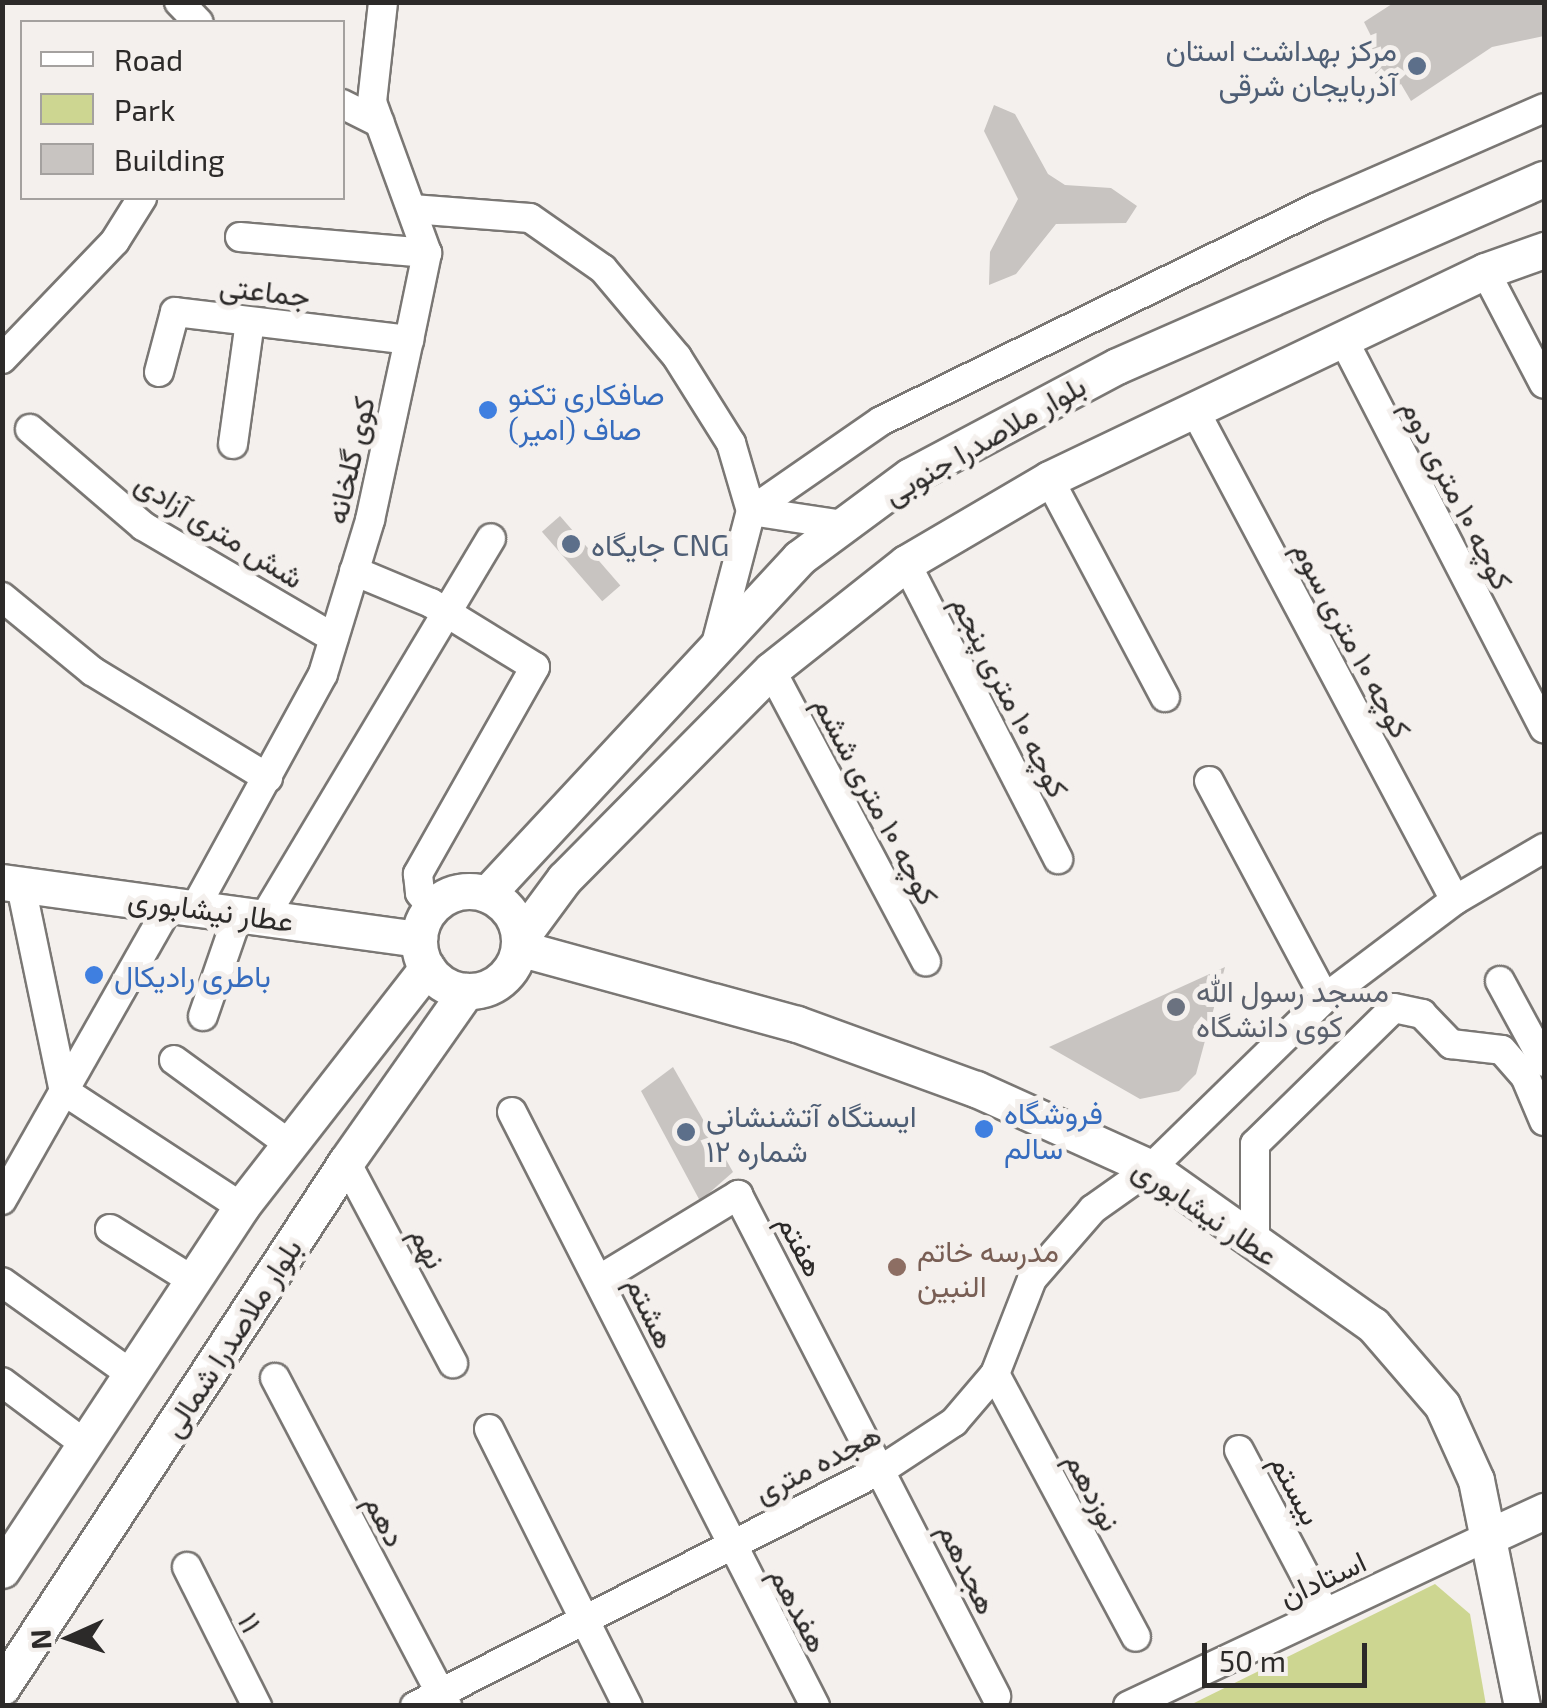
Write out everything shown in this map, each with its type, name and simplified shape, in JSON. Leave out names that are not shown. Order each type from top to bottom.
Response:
[{"type":"main road","name":"بلوار ملاصدرا جنوبی","points":[[486,894],[799,558],[950,451],[1048,398],[1544,179]]},
{"type":"main road","points":[[519,944],[512,914],[486,894],[456,893],[426,938],[444,984],[466,991],[500,980],[519,944],[564,879],[771,670],[906,563],[1049,480],[1344,342],[1485,271],[1544,250]]},
{"type":"main road","name":"عطار نیشابوری","points":[[12,884],[426,938]]},
{"type":"main road","name":"بلوار ملاصدرا شمالی","points":[[2,1570],[241,1206],[426,938]]},
{"type":"main road","name":"عطار نیشابوری","points":[[519,944],[797,1024],[976,1089],[1151,1168],[1373,1325],[1442,1406],[1476,1480],[1522,1706]]},
{"type":"main road","name":"بلوار ملاصدرا شمالی","points":[[2,1686],[346,1162],[466,991]]},
{"type":"main road","points":[[1490,1536],[1544,1511]]},
{"type":"street","points":[[240,237],[427,252],[372,102],[378,4]]},
{"type":"street","points":[[345,106],[380,124]]},
{"type":"street","points":[[751,511],[881,421],[1320,206],[1544,108]]},
{"type":"street","points":[[2,359],[115,241],[141,200]]},
{"type":"street","points":[[412,209],[530,218],[603,269],[677,357],[731,443],[751,511],[714,649]]},
{"type":"street","name":"کوی گلخانه","points":[[2,1200],[64,1091],[268,778],[323,674],[354,571],[427,252]]},
{"type":"street","points":[[1485,271],[1544,384]]},
{"type":"street","name":"جماعتی","points":[[159,372],[175,312],[409,340]]},
{"type":"street","points":[[233,444],[250,322]]},
{"type":"street","name":"کوچه ۱۰ متری دوم","points":[[1344,342],[1544,728]]},
{"type":"street","name":"کوچه ۱۰ متری سوم","points":[[1194,409],[1455,900]]},
{"type":"street","name":"شش متری آزادی","points":[[30,429],[144,526],[334,638]]},
{"type":"street","points":[[1049,480],[1165,698]]},
{"type":"street","points":[[751,511],[842,525]]},
{"type":"street","points":[[203,1016],[252,914],[491,538]]},
{"type":"street","name":"کوچه ۱۰ متری پنجم","points":[[906,563],[1058,859]]},
{"type":"street","points":[[354,571],[446,612],[535,667],[418,874],[426,938]]},
{"type":"street","points":[[2,596],[92,671],[268,778]]},
{"type":"street","name":"کوچه ۱۰ متری ششم","points":[[771,670],[926,961]]},
{"type":"street","points":[[1210,782],[1325,998]]},
{"type":"street","name":"هجده متری","points":[[415,1706],[444,1699],[583,1619],[884,1468],[954,1422],[995,1374],[1032,1279],[1093,1209],[1151,1168],[1325,998],[1455,900],[1544,848]]},
{"type":"street","points":[[12,884],[64,1091],[241,1206]]},
{"type":"street","points":[[1500,981],[1544,1062]]},
{"type":"street","points":[[1255,1242],[1255,1144],[1394,1008],[1422,1014],[1451,1044],[1502,1050],[1525,1076],[1544,1121]]},
{"type":"street","points":[[174,1060],[288,1143]]},
{"type":"street","name":"هشتم","points":[[512,1112],[600,1279],[728,1544]]},
{"type":"street","name":"نهم","points":[[346,1162],[454,1363]]},
{"type":"street","name":"هفتم","points":[[600,1279],[738,1195],[884,1468]]},
{"type":"street","points":[[110,1229],[192,1280]]},
{"type":"street","points":[[2,1282],[131,1374]]},
{"type":"street","name":"نوزدهم","points":[[995,1374],[1136,1638]]},
{"type":"street","name":"دهم","points":[[275,1378],[444,1699]]},
{"type":"street","points":[[2,1382],[85,1444]]},
{"type":"street","points":[[489,1429],[628,1706]]},
{"type":"street","name":"بیستم","points":[[1239,1450],[1326,1613]]},
{"type":"street","name":"هجدهم","points":[[884,1468],[996,1696]]},
{"type":"street","name":"استادان","points":[[1128,1706],[1490,1536]]},
{"type":"street","name":"هفدهم","points":[[728,1544],[815,1706]]},
{"type":"street","name":"۱۱","points":[[188,1567],[257,1706]]},
{"type":"green space","points":[[1435,1584],[1470,1614],[1486,1705],[1190,1705]]},
{"type":"building","name":"مرکز بهداشت استان آذربایجان شرقی","points":[[1395,2],[1544,2],[1544,36],[1492,47],[1411,101],[1401,84],[1388,92],[1357,47],[1373,40],[1364,22]]},
{"type":"building","points":[[994,105],[1015,114],[1048,174],[1065,185],[1111,188],[1137,206],[1126,223],[1056,224],[1016,274],[989,285],[990,252],[1018,199],[984,131]]},
{"type":"building","points":[[560,516],[620,585],[602,601],[542,532]]},
{"type":"building","name":"مسجد رسول الله کوی دانشگاه","points":[[1225,967],[1196,1074],[1179,1091],[1140,1099],[1049,1047]]},
{"type":"building","name":"ایستگاه آتشنشانی شماره ۱۲","points":[[673,1067],[733,1172],[700,1201],[641,1091]]},
{"type":"place","name":"مرکز بهداشت استان آذربایجان شرقی","points":[[1417,66]]},
{"type":"place","name":"صافکاری تکنو صاف (امیر)","points":[[488,410]]},
{"type":"place","name":"جایگاه CNG","points":[[571,544]]},
{"type":"place","name":"باطری رادیکال","points":[[94,975]]},
{"type":"place","name":"مسجد رسول الله کوی دانشگاه","points":[[1176,1007]]},
{"type":"place","name":"فروشگاه سالم","points":[[984,1129]]},
{"type":"place","name":"ایستگاه آتشنشانی شماره ۱۲","points":[[686,1132]]},
{"type":"place","name":"مدرسه خاتم النبین","points":[[897,1267]]}]
